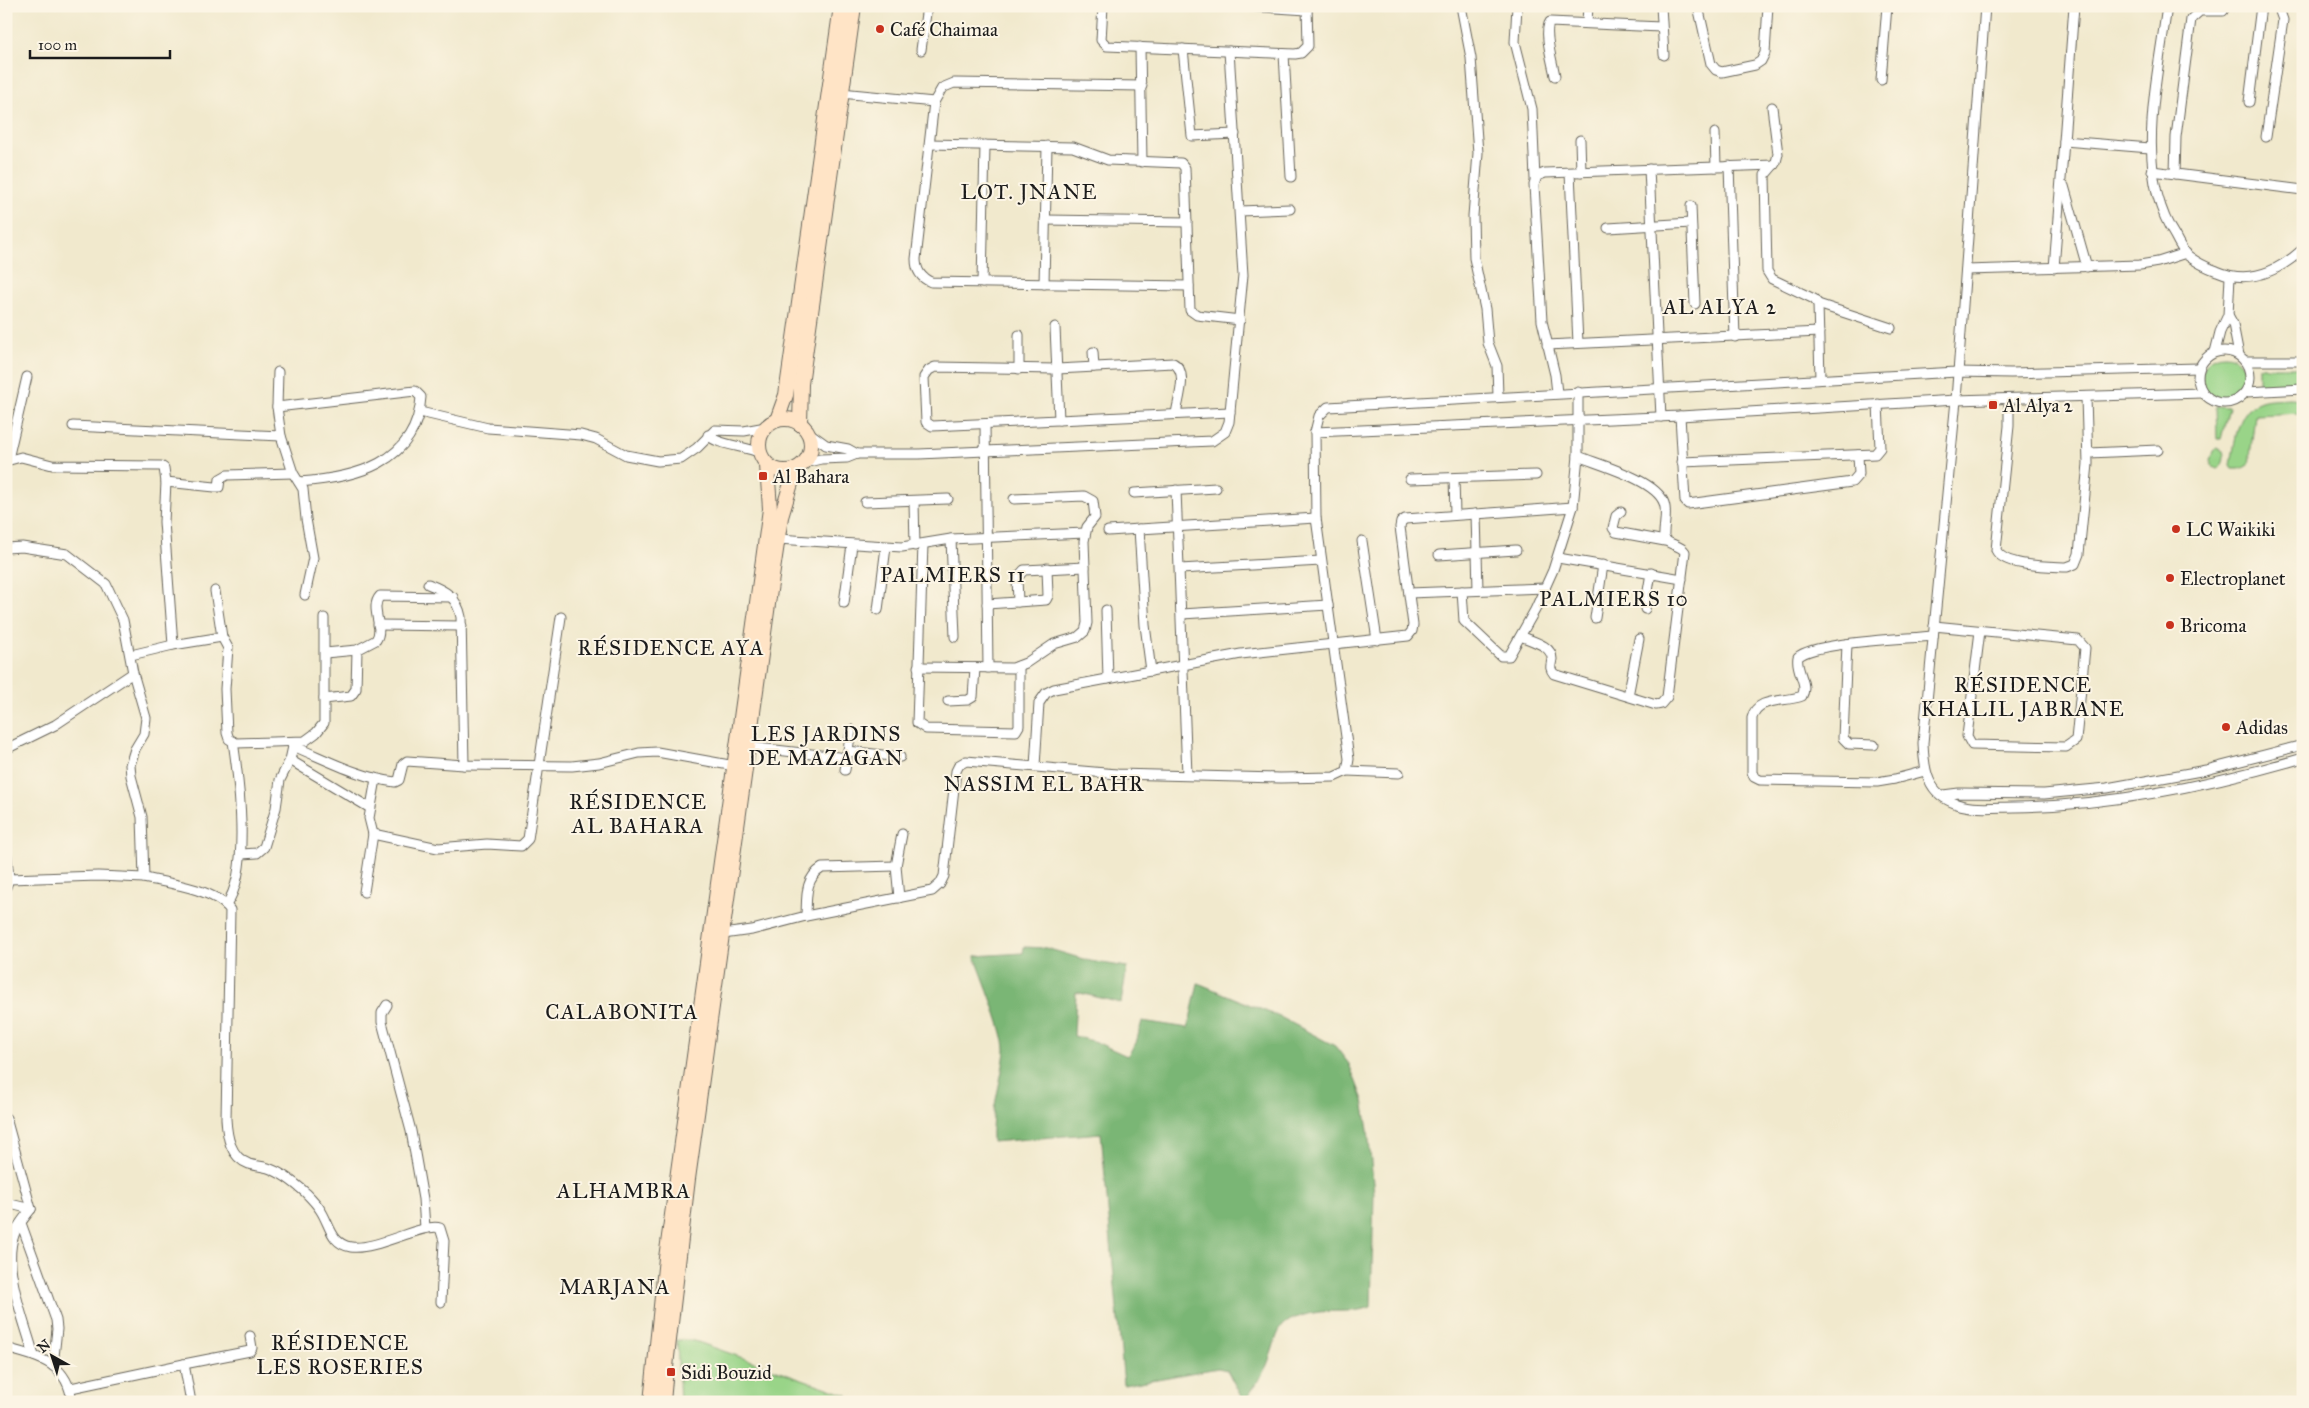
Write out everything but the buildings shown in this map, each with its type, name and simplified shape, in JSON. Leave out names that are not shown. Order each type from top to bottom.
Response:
[{"type":"main road","points":[[651,1402],[666,1258],[770,508],[759,439],[771,424],[786,396],[840,6]]},
{"type":"main road","points":[[663,1402],[688,1179],[778,539],[785,501],[800,466],[811,448],[804,428],[801,384],[854,6]]},
{"type":"main road","points":[[771,424],[791,420],[804,428]]},
{"type":"main road","points":[[763,459],[777,470],[800,466]]},
{"type":"street","points":[[921,50],[927,6]]},
{"type":"street","points":[[1103,6],[1101,37],[1104,44],[1140,48],[1284,54],[1299,54],[1308,46],[1307,8],[1246,6]]},
{"type":"street","points":[[1461,6],[1471,58],[1478,153],[1473,216],[1474,258],[1485,308],[1488,343],[1497,366],[1498,396]]},
{"type":"street","points":[[1516,6],[1515,42],[1532,109],[1534,185],[1542,321],[1555,375],[1557,393]]},
{"type":"street","points":[[1587,22],[1588,6]]},
{"type":"street","points":[[1661,6],[1664,55]]},
{"type":"street","points":[[1698,6],[1711,64],[1716,70],[1722,72],[1755,65],[1763,58],[1768,6]]},
{"type":"street","points":[[1881,80],[1887,6]]},
{"type":"street","points":[[1985,6],[1956,400],[1923,743],[1925,771],[1930,782],[1943,795],[1956,804],[1999,808],[2054,806],[2106,801],[2171,790],[2266,769],[2303,758]]},
{"type":"street","points":[[2054,268],[2074,6]]},
{"type":"street","points":[[2167,6],[2150,148],[2152,171],[2163,213],[2169,227],[2186,253],[2199,263],[2230,277],[2261,275],[2290,261],[2303,249]]},
{"type":"street","points":[[2175,174],[2176,137],[2191,19],[2200,11],[2223,11],[2225,6]]},
{"type":"street","points":[[2249,102],[2261,6]]},
{"type":"street","points":[[2266,137],[2282,20],[2278,6]]},
{"type":"street","points":[[1555,76],[1547,35],[1548,24],[1553,21],[1661,27]]},
{"type":"street","points":[[1140,48],[1142,162]]},
{"type":"street","points":[[1183,49],[1192,136],[1235,134]]},
{"type":"street","points":[[800,466],[821,459],[847,458],[857,454],[986,451],[1212,441],[1225,432],[1230,412],[1243,275],[1229,51]]},
{"type":"street","points":[[1284,54],[1291,177]]},
{"type":"street","points":[[1142,86],[954,83],[942,88],[934,102],[916,258],[917,268],[923,277],[932,282],[1189,286]]},
{"type":"street","points":[[842,93],[934,102]]},
{"type":"street","points":[[1772,106],[1778,154],[1774,165],[1764,175],[1767,271],[1772,279],[1814,298],[1818,304],[1820,379]]},
{"type":"street","points":[[1715,133],[1716,167]]},
{"type":"street","points":[[1580,140],[1581,172]]},
{"type":"street","points":[[2064,141],[2150,148]]},
{"type":"street","points":[[930,144],[1079,148],[1108,160],[1177,162],[1183,164],[1185,168],[1189,307],[1194,314],[1240,320]]},
{"type":"street","points":[[982,283],[985,146]]},
{"type":"street","points":[[1044,284],[1047,146]]},
{"type":"street","points":[[1535,179],[1540,174],[1774,165]]},
{"type":"street","points":[[1729,166],[1735,336]]},
{"type":"street","points":[[1649,169],[1661,417]]},
{"type":"street","points":[[2152,171],[2303,190]]},
{"type":"street","points":[[1570,173],[1578,343]]},
{"type":"street","points":[[2062,179],[2087,267]]},
{"type":"street","points":[[1691,206],[1695,304]]},
{"type":"street","points":[[1240,211],[1290,209]]},
{"type":"street","points":[[1045,220],[1187,222]]},
{"type":"street","points":[[1608,228],[1691,223]]},
{"type":"street","points":[[1966,270],[2140,265],[2158,262],[2186,253]]},
{"type":"street","points":[[2215,352],[2220,332],[2228,315],[2230,277]]},
{"type":"street","points":[[1818,304],[1891,328]]},
{"type":"street","points":[[2228,315],[2235,330],[2242,358],[2250,371],[2250,382],[2246,392]]},
{"type":"street","points":[[1055,327],[1059,420]]},
{"type":"street","points":[[1547,345],[1819,332]]},
{"type":"street","points":[[1018,335],[1019,369]]},
{"type":"street","points":[[2303,361],[2242,358],[2223,350],[2205,358],[2197,376],[2203,393],[2213,401],[2222,403],[2232,402],[2246,392],[2303,389]]},
{"type":"street","points":[[1093,352],[1094,367]]},
{"type":"street","points":[[1176,414],[1182,374],[1176,364],[1170,363],[1057,369],[935,367],[925,374],[927,424],[932,426],[1230,412]]},
{"type":"street","points":[[1347,771],[1350,760],[1332,644],[1316,518],[1316,432],[1321,412],[1332,406],[1958,372],[2199,368]]},
{"type":"street","points":[[278,372],[277,407],[281,436],[294,473],[303,489],[313,558],[304,595]]},
{"type":"street","points":[[27,378],[7,460],[21,457],[52,465],[161,466],[164,468],[166,482],[164,522],[173,645]]},
{"type":"street","points":[[277,407],[414,391],[421,397],[420,412],[408,436],[382,463],[348,476],[299,482]]},
{"type":"street","points":[[1462,591],[1464,620],[1501,656],[1509,656],[1545,588],[1558,558],[1573,508],[1578,456],[1578,392]]},
{"type":"street","points":[[1316,432],[1661,417],[1956,400],[2009,400],[2203,393]]},
{"type":"street","points":[[2009,400],[1995,546],[1997,553],[2002,559],[2010,562],[2067,567],[2075,564],[2079,557],[2089,453],[2086,397]]},
{"type":"street","points":[[1682,462],[1875,454],[1879,450],[1878,404]]},
{"type":"street","points":[[420,412],[488,428],[581,435],[596,440],[626,455],[658,461],[681,459],[697,448],[715,430],[744,431],[771,424]]},
{"type":"street","points":[[1680,416],[1685,501],[1688,504],[1852,482],[1859,474],[1858,455]]},
{"type":"street","points":[[985,424],[988,668]]},
{"type":"street","points":[[73,426],[281,436]]},
{"type":"street","points":[[804,428],[826,445],[848,449],[857,454]]},
{"type":"street","points":[[708,435],[714,440],[742,446],[763,459]]},
{"type":"street","points":[[2089,453],[2158,450]]},
{"type":"street","points":[[1578,456],[1637,480],[1658,494],[1665,508],[1663,536],[1665,541]]},
{"type":"street","points":[[166,482],[214,488],[219,487],[220,479],[227,475],[294,473]]},
{"type":"street","points":[[1410,479],[1536,475]]},
{"type":"street","points":[[1454,478],[1455,515]]},
{"type":"street","points":[[1134,493],[1216,488]]},
{"type":"street","points":[[1176,490],[1187,775]]},
{"type":"street","points":[[918,667],[1007,669],[1019,666],[1054,644],[1078,637],[1085,631],[1088,623],[1085,533],[1095,517],[1093,501],[1084,496],[1014,499]]},
{"type":"street","points":[[865,502],[948,499]]},
{"type":"street","points":[[914,500],[919,545],[916,720],[919,726],[926,729],[1016,732],[1019,726],[1019,666]]},
{"type":"street","points":[[1035,766],[1039,703],[1043,696],[1054,689],[1241,654],[1404,637],[1411,633],[1413,625],[1401,522],[1408,518],[1573,508]]},
{"type":"street","points":[[1521,636],[1549,650],[1552,656],[1550,667],[1554,674],[1656,705],[1664,702],[1667,697],[1685,552],[1682,548],[1665,541],[1616,532],[1614,528],[1616,516],[1622,512]]},
{"type":"street","points":[[1476,514],[1478,590]]},
{"type":"street","points":[[1108,531],[1316,518]]},
{"type":"street","points":[[1139,529],[1145,625],[1151,671]]},
{"type":"street","points":[[778,539],[886,547],[919,545],[950,540],[1085,533]]},
{"type":"street","points":[[950,540],[955,637]]},
{"type":"street","points":[[1362,541],[1377,640]]},
{"type":"street","points":[[844,603],[852,545]]},
{"type":"street","points":[[6,548],[22,547],[67,554],[106,584],[123,620],[133,673],[146,718],[144,734],[135,749],[130,765],[131,776],[142,816],[144,878]]},
{"type":"street","points":[[878,610],[886,547]]},
{"type":"street","points":[[1439,555],[1516,550]]},
{"type":"street","points":[[1558,558],[1682,578]]},
{"type":"street","points":[[1180,569],[1321,560]]},
{"type":"street","points":[[1595,618],[1603,565]]},
{"type":"street","points":[[1018,602],[1017,578],[1020,572],[1027,569],[1085,567]]},
{"type":"street","points":[[988,604],[1041,602],[1048,598],[1047,568]]},
{"type":"street","points":[[1645,609],[1651,574]]},
{"type":"street","points":[[428,584],[453,597],[460,610],[462,626],[464,765]]},
{"type":"street","points":[[1409,592],[1545,588]]},
{"type":"street","points":[[215,591],[222,637],[228,648],[225,689],[227,732],[233,741],[240,794],[242,854],[232,897],[226,906]]},
{"type":"street","points":[[325,653],[357,650],[377,638],[376,603],[378,597],[383,595],[453,597]]},
{"type":"street","points":[[1182,614],[1328,605]]},
{"type":"street","points":[[1106,610],[1108,679]]},
{"type":"street","points":[[373,834],[438,848],[487,844],[524,845],[528,839],[561,617]]},
{"type":"street","points":[[233,741],[236,743],[293,744],[305,741],[316,733],[324,723],[324,618]]},
{"type":"street","points":[[378,625],[462,626]]},
{"type":"street","points":[[1934,626],[2078,640],[2083,643],[2085,648],[2076,740],[2072,744],[2066,747],[1972,745],[1967,736],[1980,631]]},
{"type":"street","points":[[1925,771],[1896,780],[1877,782],[1760,780],[1754,777],[1752,772],[1752,718],[1760,704],[1802,696],[1805,689],[1797,664],[1801,654],[1821,648],[1847,644],[1933,636]]},
{"type":"street","points":[[131,656],[173,645],[222,637]]},
{"type":"street","points":[[1628,696],[1639,638]]},
{"type":"street","points":[[1847,644],[1843,738],[1849,744],[1874,745]]},
{"type":"street","points":[[324,699],[354,694],[356,689],[357,650]]},
{"type":"street","points":[[948,701],[968,700],[973,697],[975,668]]},
{"type":"street","points":[[6,750],[55,725],[133,673]]},
{"type":"street","points":[[845,770],[851,730]]},
{"type":"street","points":[[293,744],[376,778],[396,782],[402,766],[407,762],[464,765],[592,764],[657,752],[735,766]]},
{"type":"street","points":[[242,854],[257,853],[264,847],[276,808],[280,780],[290,760],[293,744]]},
{"type":"street","points":[[1943,795],[1959,793],[2044,794],[2107,788],[2206,770],[2303,745]]},
{"type":"street","points":[[750,747],[847,755],[900,757]]},
{"type":"street","points":[[290,760],[370,808]]},
{"type":"street","points":[[723,934],[752,930],[806,916],[927,893],[936,888],[942,880],[956,774],[959,765],[970,761],[1117,774],[1307,778],[1339,776],[1347,771],[1399,773]]},
{"type":"street","points":[[364,892],[373,834],[369,818],[376,778]]},
{"type":"street","points":[[899,898],[896,866],[902,834]]},
{"type":"street","points":[[6,848],[8,883],[98,876],[144,878],[200,891],[226,906],[230,912],[226,1119],[227,1132],[234,1151],[238,1157],[248,1163],[278,1172],[304,1192],[321,1210],[332,1235],[340,1244],[353,1247],[376,1244],[425,1228],[436,1227],[443,1233],[441,1302]]},
{"type":"street","points":[[806,916],[807,887],[811,877],[822,868],[896,866]]},
{"type":"street","points":[[387,1005],[382,1013],[382,1022],[411,1131],[423,1199],[425,1228]]},
{"type":"street","points":[[6,1118],[31,1209]]},
{"type":"street","points":[[6,1203],[31,1209]]},
{"type":"street","points":[[31,1209],[12,1241],[9,1278],[34,1356]]},
{"type":"street","points":[[21,1223],[56,1320],[57,1330],[53,1366]]},
{"type":"street","points":[[71,1388],[250,1351],[252,1348],[250,1336]]},
{"type":"street","points":[[6,1348],[34,1356],[62,1372],[71,1388],[72,1402]]},
{"type":"street","points":[[184,1364],[191,1402]]},
{"type":"green space","points":[[2228,355],[2240,361],[2245,368],[2245,386],[2240,393],[2233,398],[2220,399],[2212,396],[2205,389],[2202,373],[2205,365],[2212,358]]},
{"type":"green space","points":[[2259,367],[2303,367],[2303,384],[2259,387]]},
{"type":"green space","points":[[2289,398],[2303,399],[2303,413],[2255,415],[2249,465],[2244,468],[2233,468],[2231,465],[2238,428],[2246,411],[2261,401]]},
{"type":"green space","points":[[2216,406],[2229,407],[2221,439],[2217,439]]},
{"type":"green space","points":[[2217,448],[2223,451],[2224,456],[2223,463],[2217,469],[2213,467],[2210,461],[2213,451]]},
{"type":"green space","points":[[1024,947],[1046,948],[1090,961],[1127,967],[1121,1003],[1076,992],[1074,1036],[1096,1042],[1127,1056],[1136,1043],[1142,1021],[1188,1028],[1198,983],[1282,1018],[1335,1046],[1349,1064],[1363,1100],[1374,1194],[1371,1307],[1357,1310],[1313,1313],[1300,1316],[1284,1325],[1277,1337],[1265,1370],[1244,1402],[1227,1370],[1218,1368],[1124,1385],[1101,1133],[992,1142],[994,1108],[1005,1051],[998,1019],[975,956],[1023,953]]},
{"type":"green space","points":[[677,1340],[695,1341],[847,1395],[849,1402],[680,1402]]},
{"type":"place","name":"Café Chaimaa","points":[[880,29]]},
{"type":"place","name":"Al Alya 2","points":[[1993,405]]},
{"type":"place","name":"Al Bahara","points":[[763,476]]},
{"type":"place","name":"LC Waikiki","points":[[2176,529]]},
{"type":"place","name":"Electroplanet","points":[[2170,578]]},
{"type":"place","name":"Bricoma","points":[[2170,625]]},
{"type":"place","name":"Adidas","points":[[2226,727]]},
{"type":"place","name":"Sidi Bouzid","points":[[671,1372]]},
{"type":"district","name":"LOT. JNANE","points":[[1029,192]]},
{"type":"district","name":"AL ALYA 2","points":[[1720,307]]},
{"type":"district","name":"PALMIERS 11","points":[[953,575]]},
{"type":"district","name":"PALMIERS 10","points":[[1614,599]]},
{"type":"district","name":"RÉSIDENCE AYA","points":[[671,648]]},
{"type":"district","name":"RÉSIDENCE KHALIL JABRANE","points":[[2023,697]]},
{"type":"district","name":"LES JARDINS DE MAZAGAN","points":[[826,746]]},
{"type":"district","name":"NASSIM EL BAHR","points":[[1044,784]]},
{"type":"district","name":"RÉSIDENCE AL BAHARA","points":[[638,814]]},
{"type":"district","name":"CALABONITA","points":[[622,1012]]},
{"type":"district","name":"ALHAMBRA","points":[[624,1191]]},
{"type":"district","name":"MARJANA","points":[[615,1287]]},
{"type":"district","name":"RÉSIDENCE LES ROSERIES","points":[[340,1355]]}]
